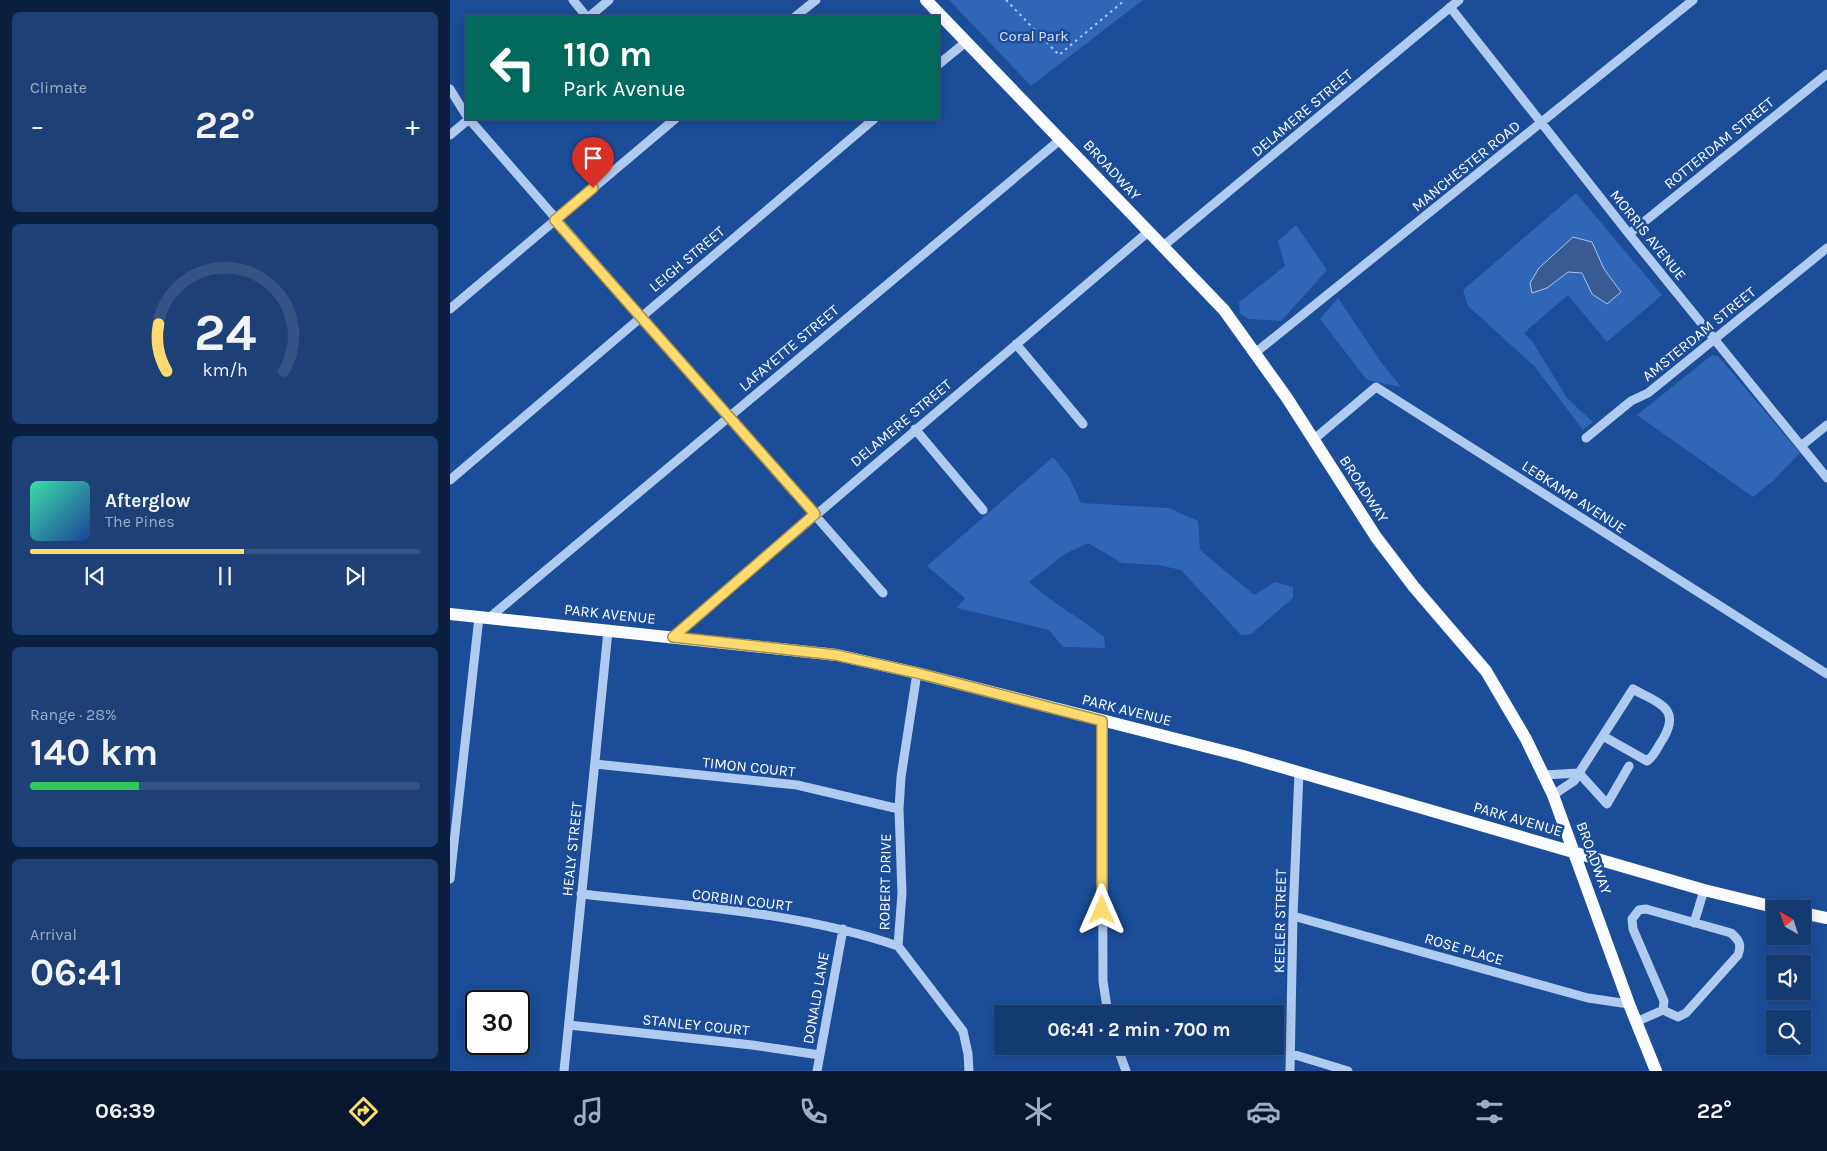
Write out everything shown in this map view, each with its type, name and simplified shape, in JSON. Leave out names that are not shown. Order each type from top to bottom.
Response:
[{"type":"main road","name":"BROADWAY","points":[[926,0],[1224,310],[1255,353],[1393,560],[1486,671],[1507,704],[1544,775],[1574,852],[1628,1004],[1656,1071]]},
{"type":"main road","name":"PARK AVENUE","points":[[450,614],[836,655],[917,673],[1299,772],[1704,890],[1766,905]]},
{"type":"main road","points":[[1811,915],[1827,918]]},
{"type":"street","points":[[573,0],[587,15]]},
{"type":"street","points":[[589,15],[609,0]]},
{"type":"street","points":[[797,15],[816,0]]},
{"type":"street","name":"DELAMERE STREET","points":[[1162,247],[1459,0]]},
{"type":"street","name":"MANCHESTER ROAD","points":[[1255,353],[1693,0]]},
{"type":"street","name":"MORRIS AVENUE","points":[[1450,7],[1629,234],[1827,478]]},
{"type":"street","points":[[940,63],[967,41]]},
{"type":"street","name":"ROTTERDAM STREET","points":[[1629,234],[1827,74]]},
{"type":"street","points":[[450,89],[465,113]]},
{"type":"street","points":[[450,135],[468,120]]},
{"type":"street","points":[[470,120],[555,220],[730,416],[883,593]]},
{"type":"street","points":[[450,309],[674,120]]},
{"type":"street","name":"LEIGH STREET","points":[[450,480],[873,120]]},
{"type":"street","name":"LAFAYETTE STREET","points":[[484,618],[730,416],[1060,139]]},
{"type":"street","name":"DELAMERE STREET","points":[[673,637],[1148,232]]},
{"type":"street","name":"AMSTERDAM STREET","points":[[1586,438],[1631,401],[1648,393],[1827,248]]},
{"type":"street","points":[[1016,344],[1083,424]]},
{"type":"street","name":"LEBKAMP AVENUE","points":[[1313,440],[1376,387],[1827,674]]},
{"type":"street","points":[[1801,446],[1827,425]]},
{"type":"street","points":[[915,429],[983,510]]},
{"type":"street","points":[[450,879],[484,618]]},
{"type":"street","name":"HEALY STREET","points":[[564,1071],[608,630]]},
{"type":"street","name":"ROBERT DRIVE","points":[[917,673],[901,777],[899,809],[902,893],[898,946],[963,1031],[968,1054],[969,1071]]},
{"type":"street","points":[[1552,795],[1574,781],[1633,689],[1666,708],[1671,718],[1670,726],[1650,760],[1647,761],[1603,736]]},
{"type":"street","points":[[1102,721],[1103,981],[1107,1005]]},
{"type":"street","name":"TIMON COURT","points":[[595,764],[797,785],[899,809]]},
{"type":"street","points":[[1580,773],[1607,804],[1629,766]]},
{"type":"street","name":"KEELER STREET","points":[[1290,1071],[1292,1054],[1293,916],[1299,772]]},
{"type":"street","points":[[1544,775],[1560,776],[1580,773]]},
{"type":"street","points":[[1694,923],[1704,890]]},
{"type":"street","name":"CORBIN COURT","points":[[581,894],[771,915],[843,929],[898,946]]},
{"type":"street","points":[[1636,1022],[1663,1010],[1678,1017],[1686,1013],[1738,955],[1741,946],[1738,939],[1731,933],[1646,909],[1639,910],[1632,919],[1636,935],[1664,1001],[1663,1010]]},
{"type":"street","name":"ROSE PLACE","points":[[1293,916],[1588,998],[1628,1004]]},
{"type":"street","name":"DONALD LANE","points":[[817,1071],[843,929]]},
{"type":"street","name":"STANLEY COURT","points":[[569,1025],[752,1045],[820,1055]]},
{"type":"street","points":[[1292,1054],[1348,1071]]},
{"type":"street","points":[[1120,1055],[1126,1071]]},
{"type":"path","points":[[1006,0],[1059,55],[1125,0]]},
{"type":"green space","name":"Coral Park","points":[[949,0],[1143,0],[1031,86]]},
{"type":"green space","points":[[1576,193],[1662,295],[1607,342],[1568,295],[1524,333],[1532,341],[1567,398],[1593,422],[1583,430],[1535,367],[1468,306],[1463,290]]},
{"type":"green space","points":[[1296,225],[1327,270],[1281,321],[1249,319],[1240,314],[1239,302],[1285,266],[1278,241]]},
{"type":"green space","points":[[1338,298],[1381,362],[1401,387],[1367,380],[1320,319]]},
{"type":"green space","points":[[1712,355],[1718,356],[1800,453],[1773,481],[1753,497],[1637,415]]},
{"type":"green space","points":[[1053,457],[1069,477],[1081,503],[1169,508],[1198,521],[1200,550],[1254,595],[1275,582],[1293,587],[1293,598],[1251,634],[1241,635],[1181,570],[1158,565],[1122,563],[1088,543],[1065,554],[1029,582],[1104,637],[1105,648],[1063,647],[1049,630],[957,608],[965,598],[927,566]]},
{"type":"shaded area","points":[[1573,237],[1592,242],[1604,269],[1621,292],[1607,304],[1592,294],[1582,273],[1568,272],[1547,288],[1532,293],[1530,283],[1539,268]]},
{"type":"route","points":[[593,188],[555,220],[815,514],[673,637],[836,655],[917,673],[1102,721],[1102,910]]}]
